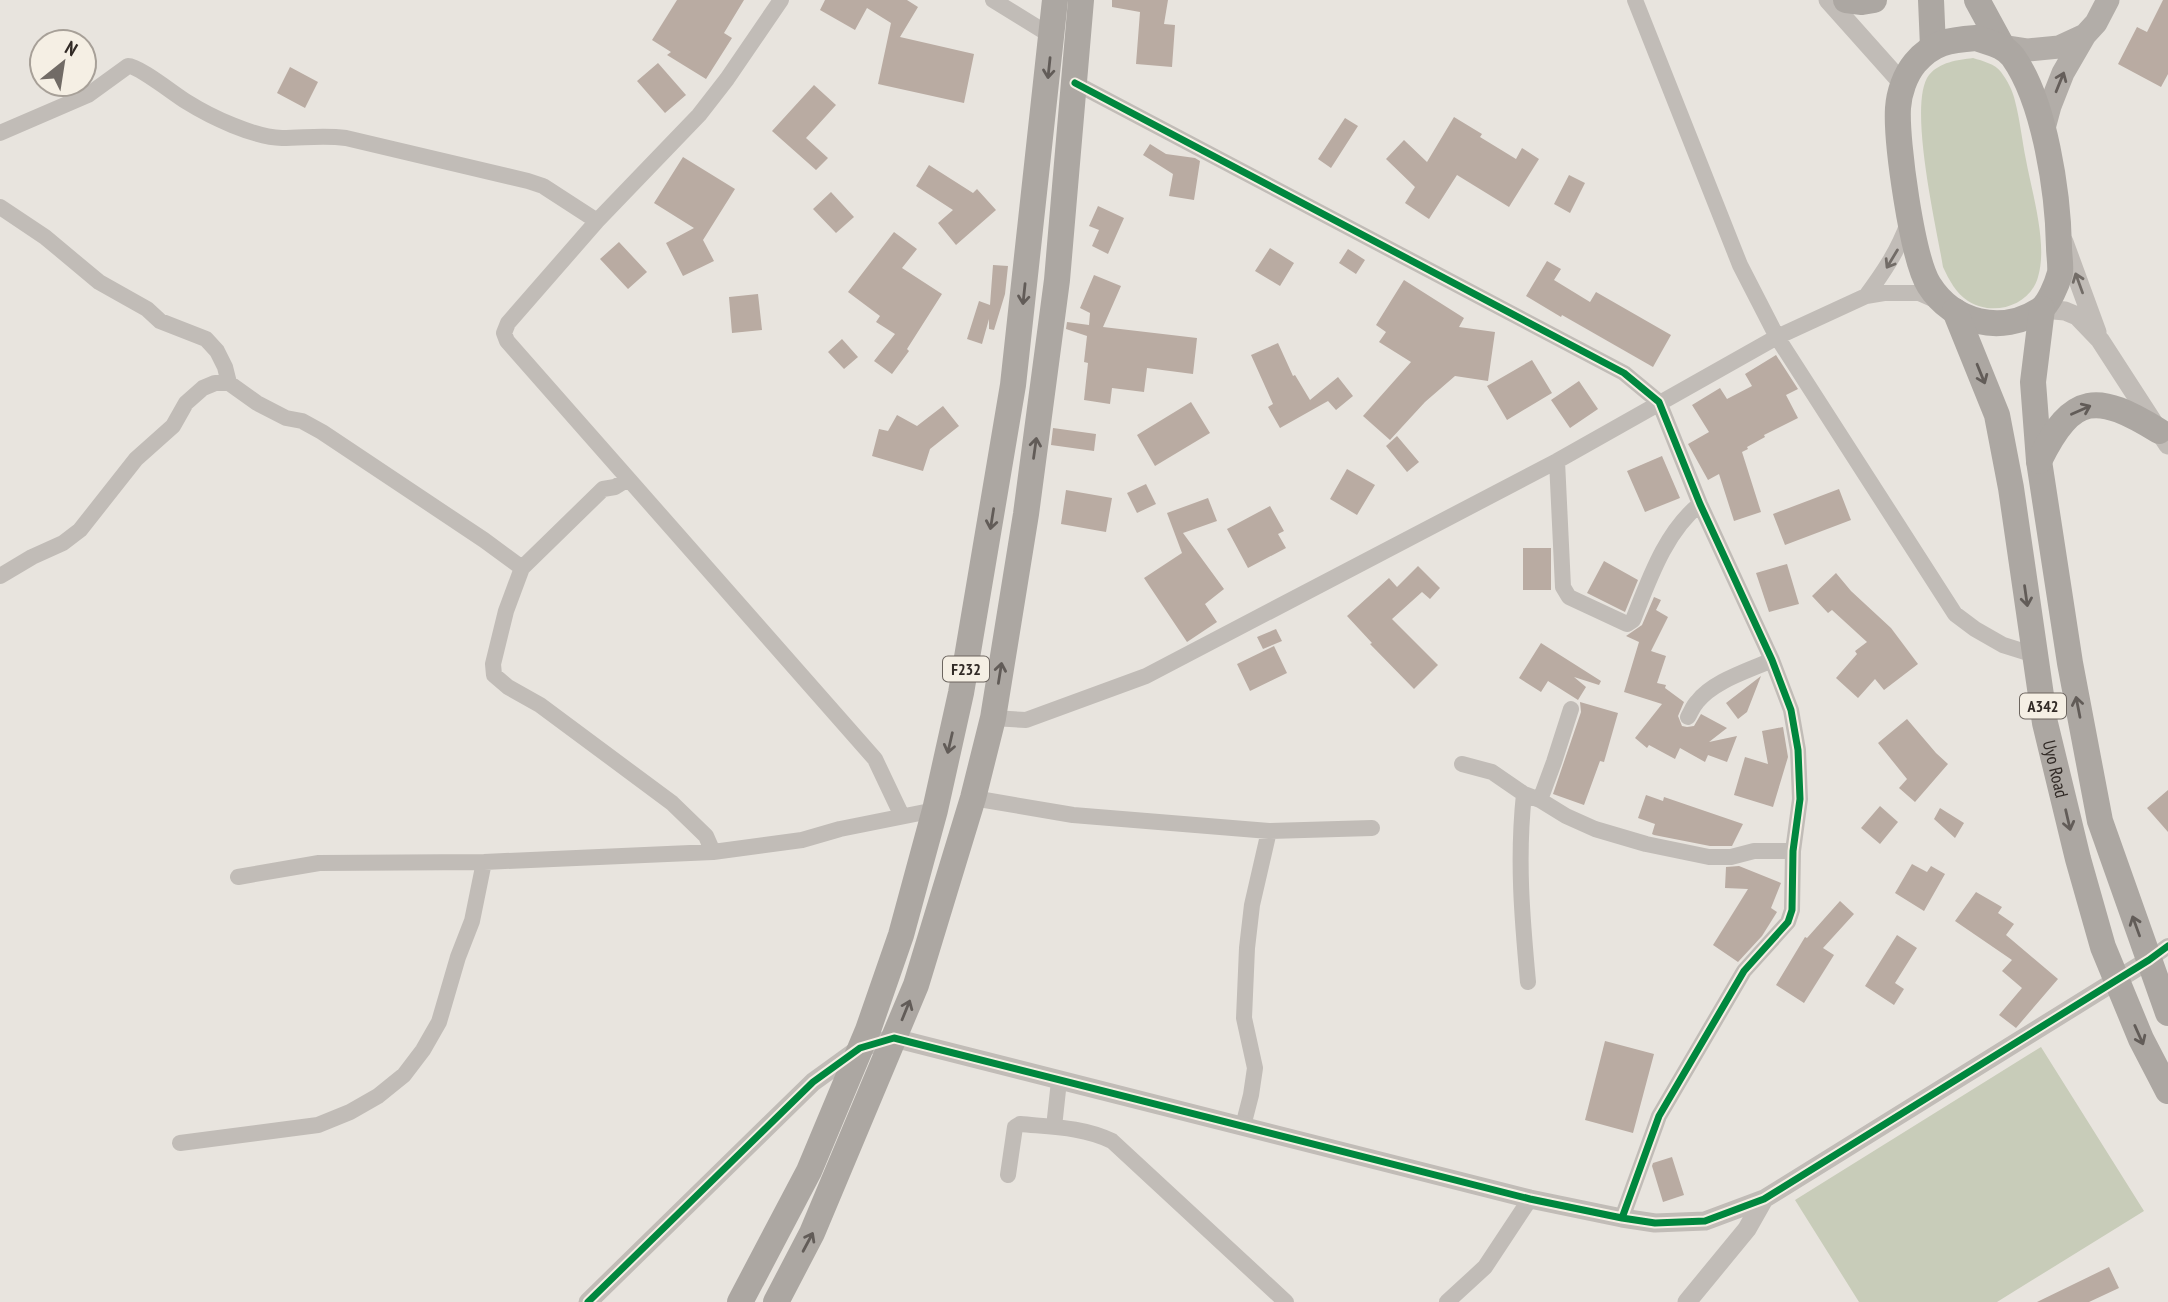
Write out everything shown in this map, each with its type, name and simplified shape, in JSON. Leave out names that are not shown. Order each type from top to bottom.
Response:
[{"type":"highway","name":"F232","points":[[740,1302],[809,1171],[860,1048],[901,935],[934,810],[961,693],[1013,385],[1055,0]]},
{"type":"highway","name":"F232","points":[[776,1302],[812,1233],[916,985],[973,798],[993,718],[1026,514],[1053,308],[1081,0]]},
{"type":"highway","points":[[1846,0],[1874,0]]},
{"type":"highway","points":[[1931,0],[1933,47],[1948,40],[1976,38],[2002,46]]},
{"type":"highway","name":"A342","points":[[1977,0],[2002,46],[2013,57],[2029,89],[2043,132],[2059,226],[2060,272],[2042,309]]},
{"type":"highway","name":"A342","points":[[1933,47],[1914,64],[1903,84],[1898,106],[1899,127],[1910,218],[1918,253],[1927,283],[1950,308]]},
{"type":"highway","points":[[1950,308],[1965,317],[1992,325],[2017,321],[2042,309]]},
{"type":"highway","name":"Uyo Road","points":[[1950,308],[1997,415],[2011,488],[2045,723],[2078,859],[2103,947],[2141,1039],[2168,1091]]},
{"type":"highway","name":"Uyo Road","points":[[2042,309],[2033,382],[2039,461],[2070,663],[2100,821],[2158,953],[2168,1013]]},
{"type":"highway","points":[[2039,461],[2063,420],[2078,410],[2094,405],[2108,405],[2128,412],[2165,434]]},
{"type":"main road","points":[[2043,132],[2063,73],[2108,0]]},
{"type":"main road","points":[[2002,46],[2028,50],[2059,47],[2085,35]]},
{"type":"street","points":[[781,0],[714,97],[597,221],[508,323],[504,333],[507,341],[875,759],[902,816]]},
{"type":"street","points":[[993,0],[1053,37]]},
{"type":"street","points":[[1635,0],[1740,265],[1777,337],[1955,614],[2003,645],[2035,655]]},
{"type":"street","points":[[1828,0],[1903,84]]},
{"type":"street","points":[[0,133],[88,95],[128,66],[136,66],[163,87],[208,114],[243,129],[279,138],[321,135],[346,138],[528,181],[543,186],[597,221]]},
{"type":"street","points":[[1074,83],[1624,373],[1659,402],[1700,504],[1772,660],[1791,710],[1798,750],[1800,799],[1793,851],[1792,910],[1788,922],[1744,971],[1659,1116],[1622,1218]]},
{"type":"street","points":[[0,207],[45,237],[99,282],[147,309],[160,321],[206,339],[217,351],[229,383]]},
{"type":"street","points":[[1866,296],[1889,264],[1910,218]]},
{"type":"street","points":[[2059,226],[2100,340]]},
{"type":"street","points":[[993,718],[1026,720],[1146,676],[1557,461],[1777,337],[1866,296],[1919,293],[1950,308]]},
{"type":"street","points":[[2042,309],[2065,311],[2077,316],[2100,340],[2165,434]]},
{"type":"street","points":[[0,576],[63,543],[80,530],[136,458],[173,426],[186,403],[203,388],[215,383],[229,383],[257,403],[322,432],[484,540],[522,569]]},
{"type":"street","points":[[1557,461],[1563,587],[1569,597],[1627,624],[1633,620],[1654,567],[1686,515],[1700,504]]},
{"type":"street","points":[[628,479],[615,487],[603,489],[522,569],[506,611],[493,664],[494,675],[508,687],[540,705],[672,803],[706,836],[713,852]]},
{"type":"street","points":[[1688,717],[1697,701],[1708,692],[1723,682],[1772,660]]},
{"type":"street","points":[[1540,800],[1571,709]]},
{"type":"street","points":[[1462,764],[1492,772],[1524,794],[1595,829],[1646,844],[1709,857],[1731,857],[1754,850],[1793,851]]},
{"type":"street","points":[[1524,794],[1519,883],[1528,982]]},
{"type":"street","points":[[973,798],[1073,815],[1269,831],[1372,828]]},
{"type":"street","points":[[238,877],[319,863],[484,862],[713,852],[802,840],[839,828],[934,810]]},
{"type":"street","points":[[1243,1126],[1255,1068],[1244,1018],[1247,948],[1252,905],[1269,831]]},
{"type":"street","points":[[180,1143],[318,1125],[378,1096],[404,1075],[439,1022],[458,957],[472,921],[484,862]]},
{"type":"street","points":[[588,1302],[813,1082],[860,1048],[894,1038],[1530,1199],[1655,1223],[1705,1221],[1764,1199],[2158,953]]},
{"type":"street","points":[[1054,1127],[1059,1081]]},
{"type":"street","points":[[1008,1175],[1015,1127],[1020,1124],[1086,1131],[1112,1141],[1286,1302]]},
{"type":"street","points":[[1447,1302],[1485,1267],[1530,1199]]},
{"type":"street","points":[[1687,1302],[1747,1229],[1764,1199]]},
{"type":"green space","points":[[1973,58],[1998,69],[2013,93],[2040,234],[2041,264],[2034,287],[2019,302],[1999,308],[1978,306],[1968,301],[1953,286],[1943,267],[1922,138],[1923,90],[1929,75],[1944,64]]},
{"type":"green space","points":[[2041,1047],[2144,1211],[1997,1302],[1859,1302],[1795,1200]]},
{"type":"building","points":[[677,0],[744,0],[724,33],[732,38],[706,79],[667,55],[671,52],[652,40]]},
{"type":"building","points":[[825,0],[907,0],[918,7],[900,37],[974,54],[964,103],[878,84],[891,23],[867,8],[855,30],[820,10]]},
{"type":"building","points":[[1112,0],[1168,0],[1164,24],[1175,25],[1172,67],[1136,64],[1140,12],[1112,7]]},
{"type":"building","points":[[2163,0],[2168,0],[2168,74],[2161,87],[2118,64],[2137,27],[2147,32]]},
{"type":"building","points":[[658,63],[686,95],[665,113],[637,81]]},
{"type":"building","points":[[290,67],[318,82],[305,108],[277,93]]},
{"type":"building","points":[[814,85],[836,105],[806,138],[828,158],[816,170],[772,131]]},
{"type":"building","points":[[1454,117],[1516,159],[1522,148],[1539,159],[1509,207],[1457,175],[1429,219],[1405,203],[1415,187],[1386,159],[1404,140],[1427,162]]},
{"type":"building","points":[[1345,118],[1358,126],[1331,168],[1318,159]]},
{"type":"building","points":[[1150,144],[1166,154],[1200,161],[1194,200],[1169,196],[1173,174],[1143,155]]},
{"type":"building","points":[[683,157],[735,189],[703,240],[714,261],[683,276],[666,243],[694,228],[654,203]]},
{"type":"building","points":[[929,165],[973,193],[977,189],[996,210],[956,245],[938,223],[953,210],[916,186]]},
{"type":"building","points":[[1569,175],[1585,183],[1570,213],[1554,204]]},
{"type":"building","points":[[831,192],[854,217],[836,233],[813,209]]},
{"type":"building","points":[[1098,206],[1124,218],[1108,254],[1092,246],[1099,230],[1089,226]]},
{"type":"building","points":[[894,232],[917,249],[902,268],[942,294],[907,349],[909,351],[892,374],[874,361],[895,334],[876,322],[880,316],[848,292]]},
{"type":"building","points":[[619,242],[647,272],[628,289],[600,259]]},
{"type":"building","points":[[1270,248],[1294,263],[1280,286],[1255,271]]},
{"type":"building","points":[[1348,249],[1365,260],[1356,274],[1339,263]]},
{"type":"building","points":[[1547,261],[1561,269],[1554,280],[1590,302],[1596,292],[1671,335],[1653,367],[1526,296]]},
{"type":"building","points":[[993,265],[1008,266],[1005,294],[994,330],[989,329],[989,319],[982,344],[967,339],[979,301],[990,305]]},
{"type":"building","points":[[1094,275],[1121,286],[1103,327],[1197,338],[1193,374],[1147,368],[1144,392],[1112,388],[1110,404],[1084,400],[1088,363],[1084,362],[1087,336],[1066,329],[1067,322],[1089,325],[1090,313],[1080,308]]},
{"type":"building","points":[[1404,280],[1464,318],[1459,327],[1495,332],[1488,381],[1455,376],[1425,402],[1390,440],[1363,416],[1411,362],[1379,342],[1386,332],[1376,325]]},
{"type":"building","points":[[758,294],[762,330],[732,333],[729,297]]},
{"type":"building","points":[[842,339],[858,357],[844,369],[828,352]]},
{"type":"building","points":[[1278,343],[1293,376],[1295,375],[1310,400],[1338,377],[1353,396],[1336,410],[1328,401],[1280,428],[1268,407],[1273,404],[1251,355]]},
{"type":"building","points":[[1776,355],[1798,389],[1786,395],[1798,418],[1764,435],[1765,437],[1742,452],[1761,512],[1734,521],[1719,474],[1708,480],[1688,444],[1709,432],[1692,405],[1720,388],[1727,399],[1752,386],[1745,374]]},
{"type":"building","points":[[1532,360],[1552,393],[1507,420],[1487,386]]},
{"type":"building","points":[[1579,381],[1598,409],[1570,428],[1551,400]]},
{"type":"building","points":[[1191,402],[1210,433],[1155,466],[1137,435]]},
{"type":"building","points":[[943,406],[959,426],[930,449],[923,471],[872,456],[879,429],[888,431],[897,415],[917,426]]},
{"type":"building","points":[[1053,428],[1096,434],[1094,451],[1051,445]]},
{"type":"building","points":[[1397,436],[1419,462],[1407,472],[1386,446]]},
{"type":"building","points":[[1662,456],[1680,498],[1645,512],[1627,471]]},
{"type":"building","points":[[1347,469],[1375,485],[1357,515],[1330,499]]},
{"type":"building","points":[[1146,484],[1156,504],[1137,513],[1127,493]]},
{"type":"building","points":[[1839,489],[1851,520],[1785,545],[1773,514]]},
{"type":"building","points":[[1066,490],[1112,498],[1106,532],[1061,524]]},
{"type":"building","points":[[1208,498],[1217,521],[1183,533],[1224,589],[1205,604],[1217,622],[1187,642],[1144,578],[1182,553],[1167,513]]},
{"type":"building","points":[[1270,506],[1284,531],[1278,534],[1286,548],[1248,568],[1227,529]]},
{"type":"building","points":[[1523,548],[1551,548],[1551,590],[1523,590]]},
{"type":"building","points":[[1604,561],[1638,580],[1625,612],[1587,593]]},
{"type":"building","points":[[1787,564],[1799,604],[1769,612],[1756,573]]},
{"type":"building","points":[[1418,566],[1440,588],[1430,599],[1422,592],[1392,619],[1438,665],[1414,689],[1347,616],[1389,578],[1397,587]]},
{"type":"building","points":[[1836,573],[1851,591],[1891,628],[1918,664],[1884,690],[1875,679],[1858,698],[1836,678],[1857,654],[1855,651],[1867,642],[1832,610],[1828,613],[1812,596]]},
{"type":"building","points":[[1654,597],[1661,600],[1656,610],[1668,617],[1651,651],[1666,656],[1657,683],[1666,685],[1665,688],[1684,702],[1678,716],[1682,726],[1694,726],[1701,714],[1727,728],[1709,742],[1737,736],[1727,762],[1708,755],[1705,762],[1680,748],[1675,759],[1649,745],[1647,748],[1635,738],[1662,704],[1624,692],[1639,642],[1626,636],[1642,625]]},
{"type":"building","points":[[1276,629],[1282,641],[1263,649],[1257,637]]},
{"type":"building","points":[[1541,643],[1601,681],[1599,685],[1574,677],[1586,687],[1578,700],[1548,681],[1541,692],[1519,678]]},
{"type":"building","points":[[1274,646],[1287,673],[1250,691],[1237,664]]},
{"type":"building","points":[[1761,676],[1747,712],[1738,719],[1726,703]]},
{"type":"building","points":[[1580,702],[1618,713],[1604,762],[1600,761],[1584,805],[1553,794],[1581,712]]},
{"type":"building","points":[[1907,719],[1948,764],[1915,802],[1899,788],[1907,779],[1878,743]]},
{"type":"building","points":[[1783,727],[1788,757],[1773,807],[1734,795],[1745,757],[1768,764],[1762,731]]},
{"type":"building","points":[[2168,790],[2168,832],[2147,808]]},
{"type":"building","points":[[1646,795],[1663,801],[1664,797],[1743,824],[1732,846],[1710,846],[1654,835],[1655,824],[1638,818]]},
{"type":"building","points":[[1880,806],[1898,822],[1880,844],[1861,828]]},
{"type":"building","points":[[1940,808],[1964,823],[1955,838],[1934,819]]},
{"type":"building","points":[[1912,864],[1927,872],[1931,866],[1945,874],[1924,911],[1895,893]]},
{"type":"building","points":[[1739,866],[1781,883],[1771,908],[1777,912],[1762,936],[1738,962],[1713,945],[1748,889],[1725,888],[1726,867]]},
{"type":"building","points":[[1976,892],[2002,907],[1998,913],[2014,924],[2006,935],[2058,979],[2016,1028],[1999,1015],[2022,988],[2002,971],[2012,960],[1955,921]]},
{"type":"building","points":[[1840,901],[1854,914],[1823,948],[1834,955],[1804,1003],[1776,985],[1805,937],[1807,938]]},
{"type":"building","points":[[1897,935],[1917,948],[1895,983],[1904,989],[1894,1005],[1865,986]]},
{"type":"building","points":[[1605,1041],[1654,1054],[1633,1133],[1585,1120]]},
{"type":"building","points":[[1672,1157],[1684,1195],[1663,1202],[1652,1166],[1653,1163]]},
{"type":"building","points":[[2109,1267],[2119,1288],[2089,1302],[2037,1302]]},
{"type":"cycle path","points":[[1075,83],[1624,373],[1659,402],[1700,504],[1772,660],[1791,710],[1798,750],[1800,799],[1793,851],[1792,910],[1788,922],[1744,971],[1659,1116],[1622,1218]]},
{"type":"cycle path","points":[[588,1302],[813,1082],[860,1048],[894,1038],[1530,1199],[1655,1223],[1705,1221],[1764,1199],[2168,946]]}]
